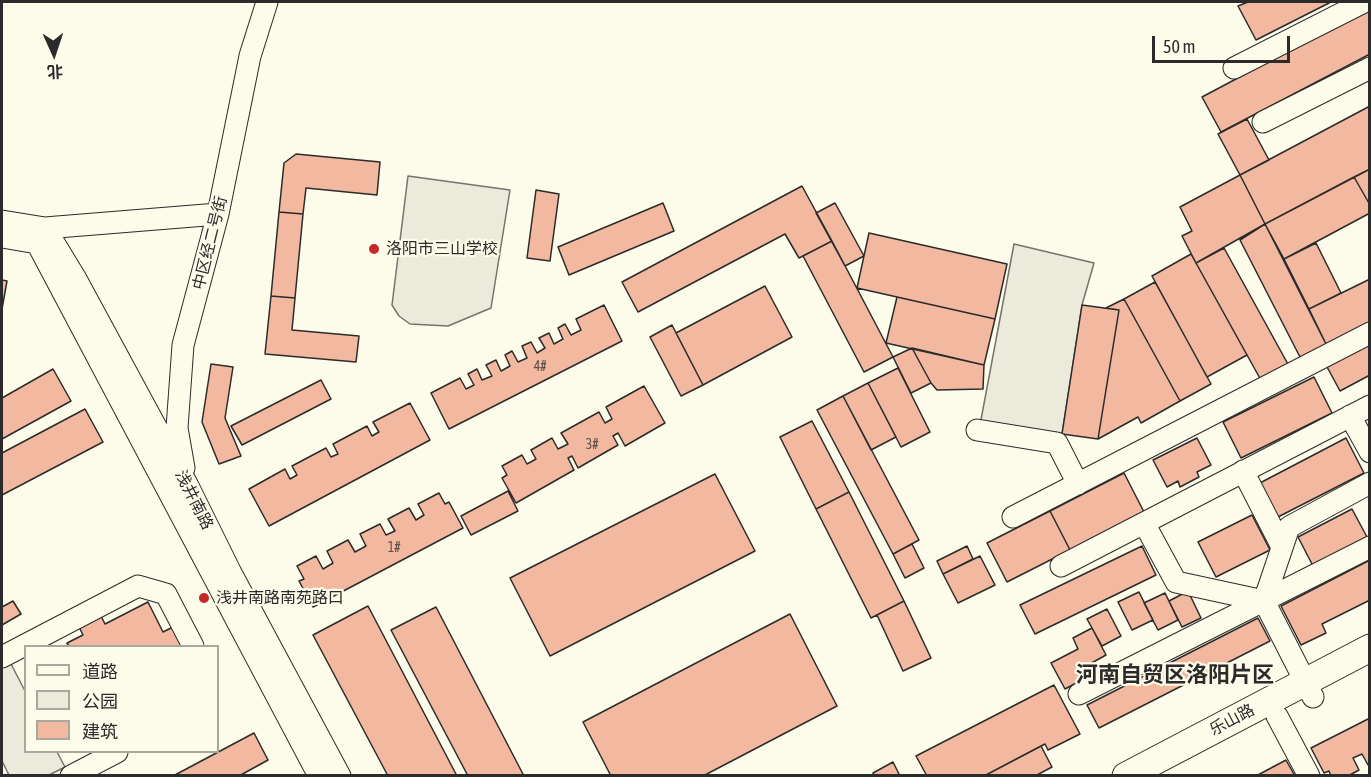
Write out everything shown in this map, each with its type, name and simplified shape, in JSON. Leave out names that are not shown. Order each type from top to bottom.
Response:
[{"type":"main road","name":"乐山路","points":[[1164,776],[1277,717],[1308,689],[1370,648]]},
{"type":"main road","name":"乐山路","points":[[1126,776],[1308,689],[1370,669]]},
{"type":"street","name":"中区经二号街","points":[[188,486],[177,428],[183,345],[217,219],[250,56],[267,2]]},
{"type":"street","points":[[1234,68],[1364,2]]},
{"type":"street","points":[[1263,122],[1370,68]]},
{"type":"street","points":[[2,237],[44,236],[217,219]]},
{"type":"street","points":[[2,221],[44,236]]},
{"type":"street","name":"浅井南路","points":[[44,236],[76,279],[188,486],[231,573],[340,776]]},
{"type":"street","name":"浅井南路","points":[[44,236],[319,776]]},
{"type":"street","points":[[1013,517],[1370,333]]},
{"type":"street","points":[[1061,566],[1370,406]]},
{"type":"street","points":[[1350,416],[1370,452]]},
{"type":"street","points":[[977,430],[1057,443],[1078,484]]},
{"type":"street","points":[[1243,471],[1282,547]]},
{"type":"street","points":[[1308,689],[1264,601],[1289,527],[1370,483]]},
{"type":"street","points":[[1144,523],[1176,582],[1264,601]]},
{"type":"street","points":[[1078,694],[1370,547]]},
{"type":"street","points":[[29,645],[138,586],[166,594],[192,645]]},
{"type":"street","points":[[2,657],[24,647]]},
{"type":"street","points":[[1277,717],[1309,776]]},
{"type":"street","points":[[79,765],[114,753]]},
{"type":"green space","points":[[408,176],[510,190],[491,308],[448,326],[410,324],[399,316],[392,305]]},
{"type":"green space","points":[[1014,244],[1094,263],[1082,305],[1062,434],[980,425]]},
{"type":"green space","points":[[9,660],[24,689],[24,753],[58,753],[65,767],[49,775],[9,775],[2,761],[2,664]]},
{"type":"building","points":[[1248,2],[1331,2],[1256,40],[1238,6]]},
{"type":"building","points":[[1370,8],[1370,54],[1221,132],[1202,97]]},
{"type":"building","points":[[1370,106],[1370,169],[1265,224],[1240,175]]},
{"type":"building","points":[[1247,119],[1269,160],[1240,175],[1218,134]]},
{"type":"building","points":[[296,154],[380,162],[377,195],[306,188],[303,214],[279,212],[284,163]]},
{"type":"building","points":[[1370,169],[1370,205],[1354,177]]},
{"type":"building","points":[[1240,175],[1265,224],[1196,263],[1182,236],[1192,231],[1180,207]]},
{"type":"building","points":[[1354,177],[1370,205],[1370,213],[1284,259],[1265,224]]},
{"type":"building","points":[[802,186],[832,241],[799,258],[785,234],[638,312],[622,282]]},
{"type":"building","points":[[536,190],[559,194],[550,261],[527,258]]},
{"type":"building","points":[[663,203],[674,231],[569,275],[558,247]]},
{"type":"building","points":[[835,203],[864,256],[845,266],[816,213]]},
{"type":"building","points":[[279,212],[303,214],[295,298],[271,296]]},
{"type":"building","points":[[1265,224],[1327,346],[1301,359],[1240,240]]},
{"type":"building","points":[[869,233],[1007,264],[995,319],[857,288]]},
{"type":"building","points":[[832,241],[893,357],[864,372],[803,256]]},
{"type":"building","points":[[1316,243],[1341,293],[1309,309],[1284,259]]},
{"type":"building","points":[[1224,248],[1289,366],[1262,382],[1196,263]]},
{"type":"building","points":[[1191,254],[1247,355],[1207,377],[1152,276]]},
{"type":"building","points":[[1370,279],[1370,324],[1327,346],[1309,309]]},
{"type":"building","points":[[2,280],[7,281],[2,309]]},
{"type":"building","points":[[1155,282],[1211,384],[1180,401],[1124,299]]},
{"type":"building","points":[[765,286],[792,337],[703,385],[676,333]]},
{"type":"building","points":[[271,296],[295,298],[292,330],[359,336],[356,362],[265,354]]},
{"type":"building","points":[[897,297],[995,319],[984,365],[886,343]]},
{"type":"building","points":[[1124,299],[1180,401],[1141,423],[1138,417],[1098,439],[1119,310],[1106,308]]},
{"type":"building","points":[[604,305],[622,341],[449,429],[431,393],[460,378],[466,389],[474,385],[468,374],[477,369],[482,380],[492,376],[486,365],[496,360],[501,371],[510,366],[505,355],[512,351],[518,362],[527,358],[522,346],[531,342],[537,353],[545,348],[539,338],[549,333],[554,344],[563,339],[558,328],[565,324],[571,335],[581,330],[576,319]]},
{"type":"building","points":[[1082,305],[1119,310],[1098,439],[1062,434]]},
{"type":"building","points":[[672,325],[703,385],[681,396],[650,337]]},
{"type":"building","points":[[1370,342],[1370,375],[1340,391],[1326,365]]},
{"type":"building","points":[[912,348],[931,383],[911,393],[893,357]]},
{"type":"building","points":[[912,348],[984,365],[983,389],[937,390]]},
{"type":"building","points":[[211,364],[233,367],[225,418],[241,456],[219,464],[202,422]]},
{"type":"building","points":[[898,368],[930,432],[901,447],[868,383]]},
{"type":"building","points":[[53,369],[71,401],[2,439],[2,398]]},
{"type":"building","points":[[1314,377],[1332,413],[1241,458],[1223,422]]},
{"type":"building","points":[[321,380],[331,399],[242,445],[231,426]]},
{"type":"building","points":[[868,383],[896,437],[871,450],[843,396]]},
{"type":"building","points":[[644,386],[665,423],[625,446],[618,433],[613,436],[618,445],[578,468],[572,456],[568,458],[574,470],[516,503],[502,478],[507,475],[502,466],[522,455],[527,464],[536,459],[531,450],[552,438],[558,449],[568,444],[561,433],[599,412],[605,423],[612,419],[606,407]]},
{"type":"building","points":[[843,396],[919,540],[893,554],[817,410]]},
{"type":"building","points":[[410,403],[430,440],[269,526],[249,489],[285,469],[290,479],[297,475],[292,466],[326,448],[331,457],[338,454],[333,444],[367,426],[372,436],[379,432],[373,422]]},
{"type":"building","points":[[85,409],[103,442],[2,495],[2,453]]},
{"type":"building","points":[[812,421],[849,492],[816,509],[780,437]]},
{"type":"building","points":[[1197,438],[1211,465],[1197,472],[1199,477],[1180,487],[1178,481],[1167,487],[1153,460]]},
{"type":"building","points":[[1346,438],[1364,473],[1276,518],[1258,484]]},
{"type":"building","points":[[1124,473],[1144,512],[1070,550],[1050,511]]},
{"type":"building","points":[[715,474],[755,551],[550,656],[510,578]]},
{"type":"building","points":[[508,491],[518,511],[471,535],[461,516]]},
{"type":"building","points":[[849,492],[904,601],[871,618],[816,509]]},
{"type":"building","points":[[439,493],[445,504],[449,502],[463,528],[313,607],[299,581],[304,579],[297,566],[316,556],[323,569],[333,563],[327,551],[348,540],[355,552],[366,546],[360,534],[380,524],[386,535],[395,531],[388,519],[409,508],[416,520],[424,515],[418,504]]},
{"type":"building","points":[[1352,509],[1367,537],[1313,566],[1298,537]]},
{"type":"building","points":[[1050,511],[1070,550],[1007,582],[987,543]]},
{"type":"building","points":[[1252,515],[1270,550],[1216,577],[1198,542]]},
{"type":"building","points":[[912,544],[924,568],[905,578],[893,554]]},
{"type":"building","points":[[967,546],[973,559],[943,574],[937,561]]},
{"type":"building","points":[[1142,546],[1156,575],[1035,634],[1020,605]]},
{"type":"building","points":[[980,556],[995,585],[958,603],[943,574]]},
{"type":"building","points":[[1370,560],[1370,600],[1322,624],[1326,633],[1301,645],[1281,606]]},
{"type":"building","points":[[1188,591],[1201,618],[1182,627],[1169,601]]},
{"type":"building","points":[[1139,592],[1153,620],[1132,630],[1118,602]]},
{"type":"building","points":[[1165,593],[1178,620],[1158,630],[1144,603]]},
{"type":"building","points":[[13,601],[21,614],[2,625],[2,607]]},
{"type":"building","points":[[904,601],[931,658],[903,671],[877,615]]},
{"type":"building","points":[[148,602],[163,632],[173,627],[182,645],[68,645],[67,643],[83,635],[78,625],[100,614],[105,624]]},
{"type":"building","points":[[368,606],[457,776],[388,776],[313,635]]},
{"type":"building","points":[[436,607],[524,776],[468,776],[391,630]]},
{"type":"building","points":[[1107,609],[1121,636],[1102,646],[1087,619]]},
{"type":"building","points":[[790,614],[837,706],[703,776],[611,776],[583,722]]},
{"type":"building","points":[[1258,618],[1270,641],[1099,728],[1087,705]]},
{"type":"building","points":[[1092,628],[1106,655],[1088,665],[1093,674],[1065,689],[1051,663],[1078,649],[1073,638]]},
{"type":"building","points":[[1054,685],[1080,734],[1048,750],[1045,744],[984,776],[927,776],[916,756]]},
{"type":"building","points":[[1370,718],[1370,765],[1362,754],[1353,758],[1359,770],[1348,776],[1331,776],[1329,771],[1324,773],[1311,748]]},
{"type":"building","points":[[254,733],[268,760],[239,776],[173,776],[219,753]]},
{"type":"building","points":[[1041,746],[1052,767],[1035,776],[984,776]]},
{"type":"building","points":[[1286,760],[1295,776],[1256,776]]},
{"type":"building","points":[[893,762],[900,776],[874,776],[873,773]]},
{"type":"place","name":"洛阳市三山学校","points":[[374,249]]},
{"type":"place","name":"浅井南路南苑路口","points":[[204,598]]},
{"type":"district","name":"河南自贸区洛阳片区","points":[[1175,675]]}]
